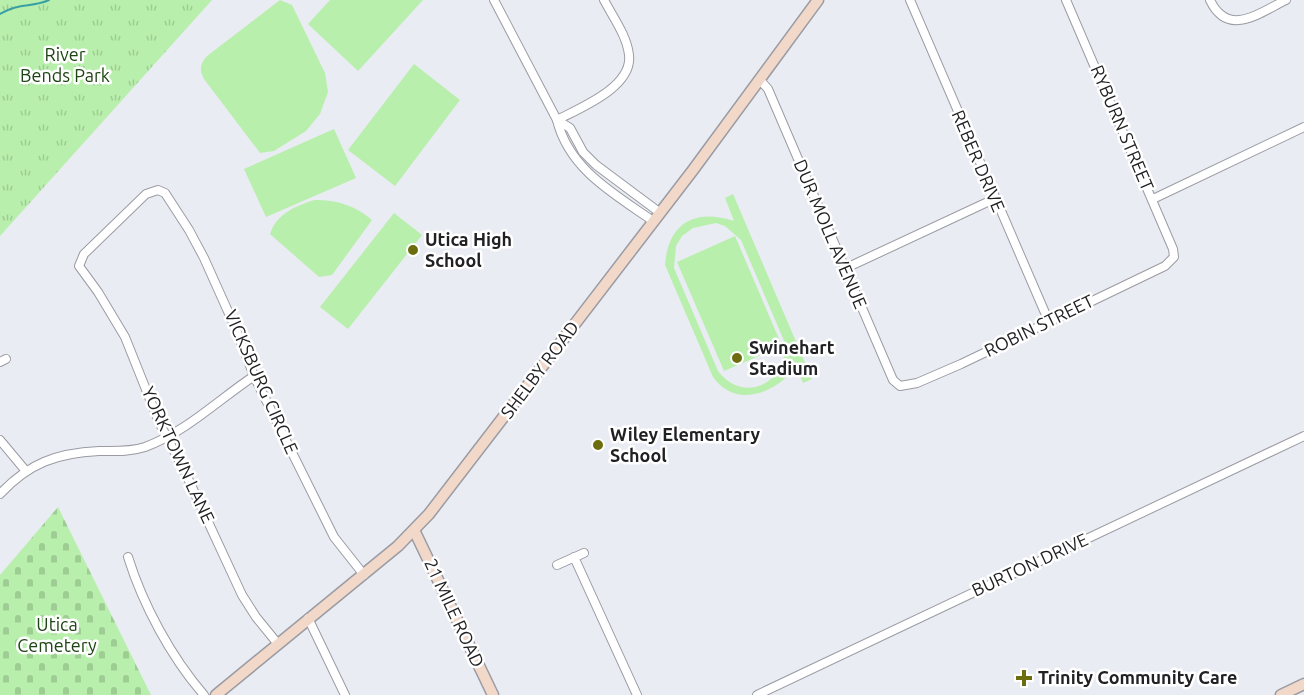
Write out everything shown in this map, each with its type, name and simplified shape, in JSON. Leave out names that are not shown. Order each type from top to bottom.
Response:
[{"type":"street","points":[[494,0],[557,120],[561,136],[574,158],[593,177],[656,216]]},
{"type":"street","points":[[557,120],[612,88],[627,72],[629,55],[626,44],[604,0]]},
{"type":"street","name":"SHELBY ROAD","points":[[216,695],[308,618],[364,575],[414,530],[541,370],[818,0]]},
{"type":"street","name":"REBER DRIVE","points":[[910,0],[1049,322]]},
{"type":"street","name":"RYBURN STREET","points":[[1066,0],[1152,199],[1173,249],[1174,257]]},
{"type":"street","points":[[1210,0],[1217,13],[1227,20],[1240,21],[1286,0]]},
{"type":"street","name":"DUR MOLL AVENUE","points":[[760,80],[768,89],[893,380],[900,386]]},
{"type":"street","points":[[557,120],[570,128],[583,152],[656,216]]},
{"type":"street","points":[[1152,199],[1304,127]]},
{"type":"street","points":[[593,177],[600,168]]},
{"type":"street","name":"YORKTOWN LANE","points":[[158,190],[146,194],[133,204],[84,254],[79,266],[98,292],[125,337],[166,437],[184,470],[242,595],[278,644]]},
{"type":"street","name":"VICKSBURG CIRCLE","points":[[158,190],[165,193],[172,203],[204,258],[254,376],[334,537],[364,575]]},
{"type":"street","points":[[844,269],[994,199]]},
{"type":"street","name":"ROBIN STREET","points":[[900,386],[917,383],[1049,322],[1165,266],[1174,257]]},
{"type":"street","points":[[0,494],[25,470],[60,456],[134,450],[166,437],[199,417],[254,376]]},
{"type":"street","name":"BURTON DRIVE","points":[[757,695],[1304,436]]},
{"type":"street","points":[[0,440],[25,470]]},
{"type":"street","name":"21 MILE ROAD","points":[[414,530],[493,695]]},
{"type":"street","points":[[557,565],[584,553]]},
{"type":"street","points":[[128,557],[134,576],[168,646],[204,695]]},
{"type":"street","points":[[574,557],[638,695]]},
{"type":"street","points":[[308,618],[345,695]]},
{"type":"street","points":[[1281,695],[1304,684]]},
{"type":"green space","name":"River Bends Park","points":[[0,0],[212,0],[0,236]]},
{"type":"green space","points":[[280,0],[292,5],[325,73],[328,92],[320,114],[306,131],[274,151],[260,153],[204,79],[201,67],[207,56]]},
{"type":"green space","points":[[330,0],[423,0],[358,71],[308,24]]},
{"type":"green space","points":[[414,64],[460,100],[395,186],[348,150]]},
{"type":"green space","points":[[334,129],[356,178],[266,217],[244,169]]},
{"type":"green space","points":[[733,194],[812,379],[803,383],[794,361],[782,381],[769,389],[753,394],[731,392],[713,377],[665,265],[672,239],[686,222],[707,216],[734,221],[725,198]],"holes":[[[716,223],[725,226],[741,240],[785,343],[784,357],[779,369],[762,385],[751,388],[740,387],[728,381],[718,371],[674,268],[676,246],[682,236],[693,228]]]},
{"type":"green space","points":[[314,200],[345,204],[372,220],[332,275],[319,277],[270,234],[282,216]]},
{"type":"green space","points":[[394,213],[422,235],[348,329],[320,307]]},
{"type":"green space","points":[[735,236],[782,346],[724,371],[677,262]]},
{"type":"green space","name":"Utica Cemetery","points":[[58,507],[151,695],[0,695],[0,575]]},
{"type":"waterway","points":[[0,14],[7,10],[49,0]]},
{"type":"place","name":"Utica High School","points":[[413,250]]},
{"type":"place","name":"Swinehart Stadium","points":[[737,358]]},
{"type":"place","name":"Wiley Elementary School","points":[[598,445]]},
{"type":"place","name":"Trinity Community Care","points":[[1024,678]]}]
